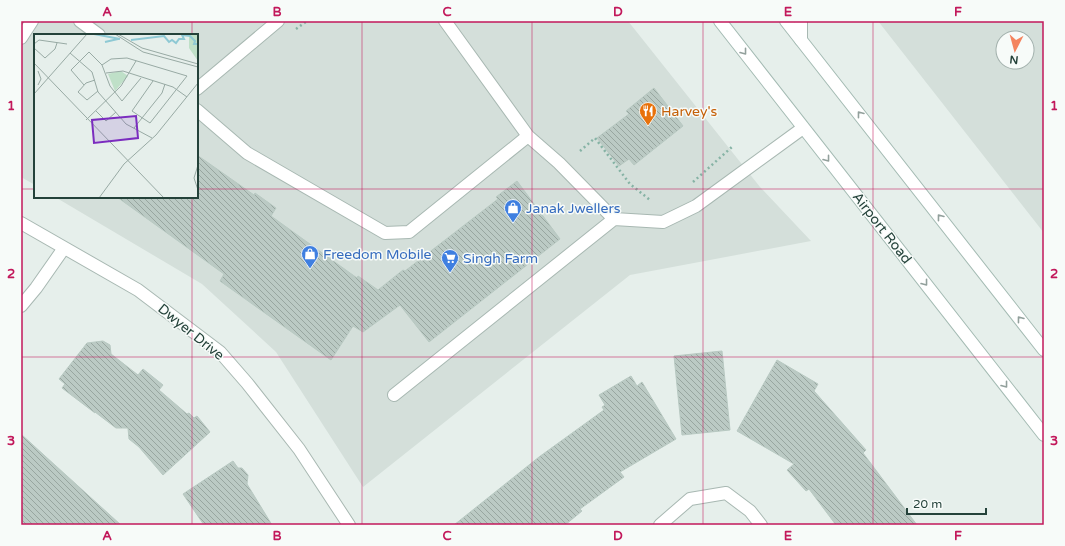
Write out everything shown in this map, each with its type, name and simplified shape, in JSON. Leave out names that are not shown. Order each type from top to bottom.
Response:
[{"type":"main road","points":[[21,38],[32,21]]},
{"type":"main road","points":[[80,21],[98,34]]},
{"type":"main road","points":[[198,88],[278,21]]},
{"type":"main road","points":[[445,21],[528,136],[559,163],[614,219],[662,222],[696,206],[803,128]]},
{"type":"main road","name":"Airport Road","points":[[720,21],[1044,435]]},
{"type":"main road","points":[[786,21],[1044,350]]},
{"type":"main road","points":[[801,40],[802,21]]},
{"type":"main road","points":[[198,111],[247,153],[385,233],[408,232],[528,136]]},
{"type":"main road","points":[[394,396],[614,219]]},
{"type":"main road","name":"Dwyer Drive","points":[[21,223],[138,290],[220,352],[247,383],[299,449],[349,525]]},
{"type":"main road","points":[[21,306],[64,248]]},
{"type":"main road","points":[[660,525],[690,499],[726,493],[750,510],[761,525]]},
{"type":"path","points":[[580,151],[595,138],[630,184],[653,203]]},
{"type":"path","points":[[692,182],[733,146]]},
{"type":"shaded area","points":[[21,21],[628,21],[760,187],[811,241],[630,275],[363,487],[276,352],[202,284],[57,198],[198,198],[198,34],[34,34],[34,184],[21,177]]},
{"type":"shaded area","points":[[878,21],[1044,21],[1044,233]]},
{"type":"building","name":"Harvey's","points":[[654,88],[683,126],[634,165],[629,159],[619,166],[597,138],[629,114],[626,111]]},
{"type":"building","points":[[198,156],[254,195],[255,193],[276,208],[271,216],[357,278],[358,276],[378,290],[498,199],[496,197],[517,181],[560,239],[429,342],[400,305],[363,332],[353,326],[331,360],[220,281],[224,274],[118,198],[198,198]]},
{"type":"building","points":[[103,341],[110,345],[111,354],[138,375],[143,369],[163,385],[159,390],[187,414],[189,413],[194,418],[197,416],[210,432],[163,475],[139,447],[129,439],[128,428],[116,428],[62,388],[65,384],[59,379],[87,343]]},
{"type":"building","points":[[722,351],[730,430],[682,435],[674,356]]},
{"type":"building","points":[[777,360],[818,384],[814,391],[866,450],[863,453],[917,525],[836,525],[809,489],[806,491],[787,470],[794,464],[737,431]]},
{"type":"building","points":[[631,376],[637,386],[642,382],[676,439],[620,472],[624,477],[580,509],[582,511],[565,525],[454,525],[539,457],[604,410],[602,407],[605,405],[599,395]]},
{"type":"building","points":[[21,434],[45,456],[121,525],[21,525]]},
{"type":"building","points":[[233,461],[238,468],[242,468],[248,475],[247,484],[272,525],[204,525],[183,494]]},
{"type":"place","name":"Harvey's","points":[[648,126]]},
{"type":"place","name":"Janak Jwellers","points":[[513,223]]},
{"type":"place","name":"Freedom Mobile","points":[[310,269]]},
{"type":"place","name":"Singh Farm","points":[[450,273]]}]
